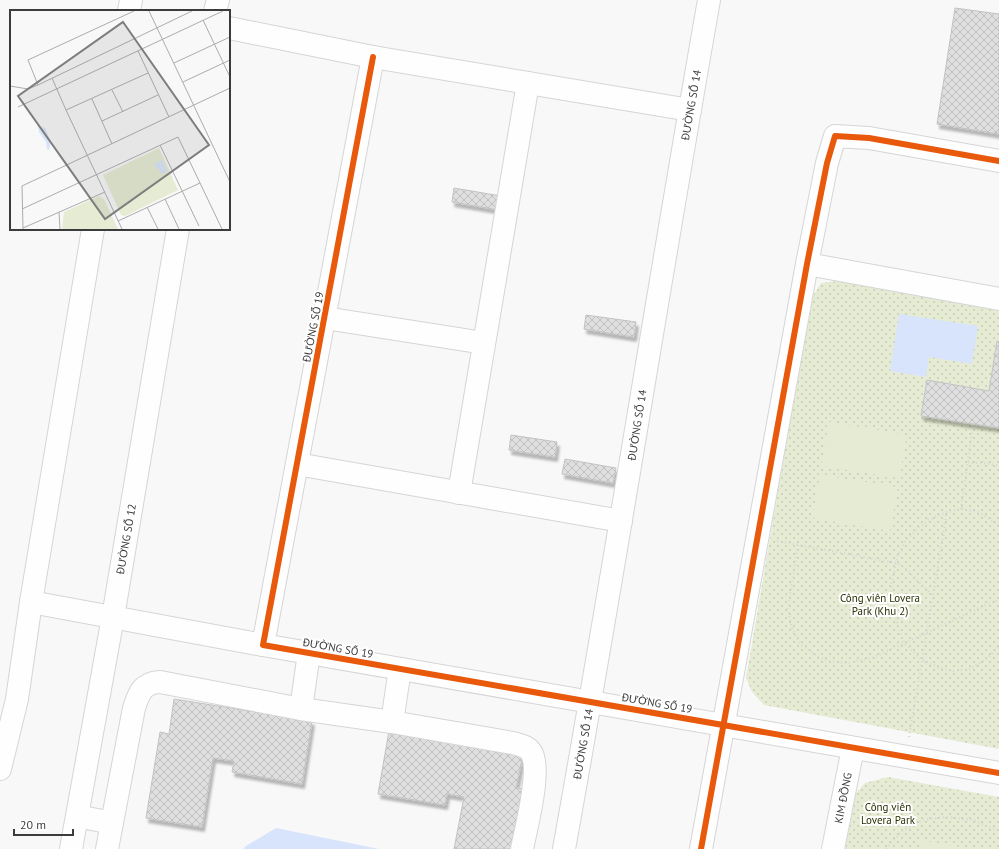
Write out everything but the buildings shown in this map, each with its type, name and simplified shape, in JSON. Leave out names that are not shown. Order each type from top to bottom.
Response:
[{"type":"street","points":[[129,10],[131,0]]},
{"type":"street","points":[[215,10],[218,0]]},
{"type":"street","name":"ĐƯỜNG SỐ 14","points":[[564,849],[591,702],[709,0]]},
{"type":"street","points":[[230,28],[373,57],[690,110]]},
{"type":"street","name":"ĐƯỜNG SỐ 19","points":[[263,645],[373,57]]},
{"type":"street","points":[[459,492],[528,83]]},
{"type":"street","points":[[701,849],[807,264],[827,163],[835,136],[869,138],[999,161]]},
{"type":"street","points":[[0,769],[8,697],[31,602],[93,230]]},
{"type":"street","name":"ĐƯỜNG SỐ 12","points":[[71,849],[113,617],[178,230]]},
{"type":"street","points":[[807,264],[999,299]]},
{"type":"street","points":[[325,318],[484,343]]},
{"type":"street","points":[[297,464],[621,521]]},
{"type":"street","name":"ĐƯỜNG SỐ 19","points":[[31,602],[263,645],[999,773]]},
{"type":"street","points":[[301,709],[309,653]]},
{"type":"street","points":[[392,722],[400,669]]},
{"type":"street","points":[[107,849],[134,708],[138,695],[149,684],[160,682],[301,709],[392,722],[512,743],[525,747],[532,754],[535,773],[522,849]]},
{"type":"street","name":"KIM ĐỒNG","points":[[833,849],[853,748]]},
{"type":"street","points":[[77,816],[112,823]]},
{"type":"path","points":[[961,509],[972,432]]},
{"type":"path","points":[[968,462],[999,466]]},
{"type":"path","points":[[999,525],[978,512],[961,509],[947,512],[928,520],[906,540],[898,555],[891,585],[898,629],[904,643],[922,660],[938,667],[953,671],[970,669],[986,659],[999,647]]},
{"type":"path","points":[[905,757],[947,512]]},
{"type":"path","points":[[757,537],[896,563],[904,567],[933,596]]},
{"type":"path","points":[[798,544],[788,609],[792,628],[800,644],[827,661],[848,664],[872,658],[999,599]]},
{"type":"path","points":[[886,849],[902,831],[923,820],[946,816],[973,820],[999,831]]},
{"type":"green space","name":"Công viên Lovera Park (Khu 2)","points":[[838,281],[999,310],[999,749],[764,705],[752,692],[746,678],[811,299],[821,283]]},
{"type":"green space","points":[[829,422],[907,435],[899,478],[821,466]]},
{"type":"green space","points":[[820,475],[898,487],[890,531],[812,518]]},
{"type":"green space","name":"Công viên Lovera Park","points":[[888,777],[999,797],[999,849],[845,849],[856,793],[865,783]]},
{"type":"green space","points":[[920,840],[972,849],[919,849]]},
{"type":"water","points":[[899,314],[978,326],[972,364],[929,357],[926,377],[890,371]]},
{"type":"water","points":[[276,828],[379,849],[243,849]]},
{"type":"cycle path","points":[[373,57],[263,645],[999,773]]},
{"type":"cycle path","points":[[701,849],[807,264],[827,163],[835,136],[869,138],[999,161]]}]
